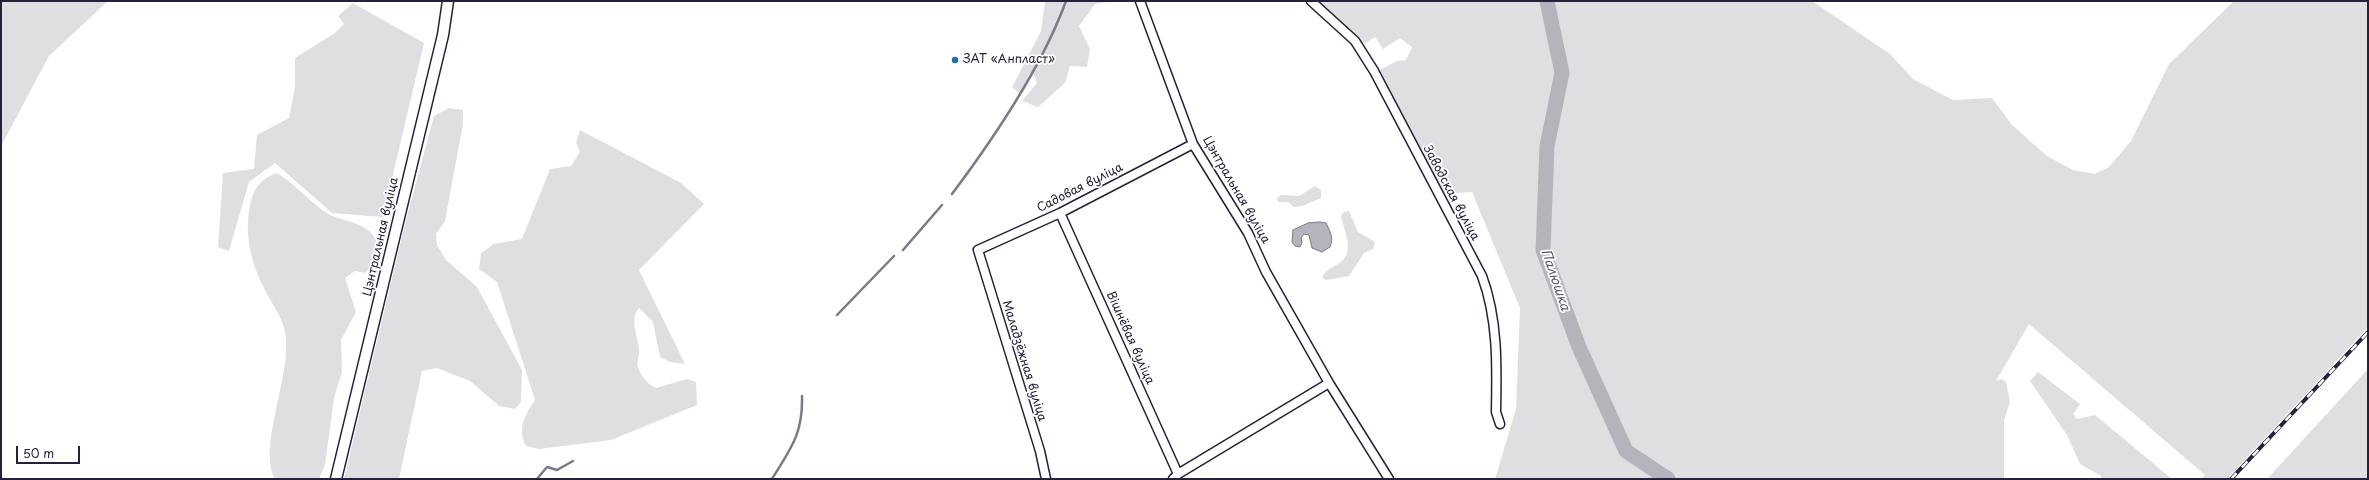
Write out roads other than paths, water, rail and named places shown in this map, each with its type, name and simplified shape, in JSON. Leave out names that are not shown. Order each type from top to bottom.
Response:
[{"type":"street","name":"Цэнтральная вуліца","points":[[336,479],[441,43],[448,1]]},
{"type":"street","name":"Цэнтральная вуліца","points":[[1140,1],[1193,144],[1248,233],[1266,272],[1329,383],[1389,479]]},
{"type":"street","name":"Заводская вуліца","points":[[1311,1],[1355,41],[1374,71],[1482,276],[1490,300],[1494,327],[1496,412],[1500,424]]},
{"type":"street","name":"Садовая вуліца","points":[[978,250],[1060,213],[1193,144]]},
{"type":"street","name":"Вішнёвая вуліца","points":[[1060,213],[1175,476]]},
{"type":"street","name":"Маладзёжная вуліца","points":[[978,250],[1040,451],[1046,479]]},
{"type":"street","points":[[1175,476],[1329,383]]},
{"type":"waterway","points":[[952,194],[984,150],[1016,101],[1044,51],[1066,1]]},
{"type":"waterway","name":"Палюшка","points":[[1547,1],[1562,73],[1547,146],[1543,250],[1579,347],[1626,451],[1668,479]]},
{"type":"waterway","points":[[903,250],[942,205]]},
{"type":"waterway","points":[[837,315],[894,256]]},
{"type":"waterway","points":[[772,479],[790,449],[798,431],[802,409],[802,396]]},
{"type":"waterway","points":[[537,479],[547,467],[557,470],[573,461]]},
{"type":"railway","points":[[2231,479],[2368,332]]},
{"type":"place","name":"ЗАТ «Анпласт»","points":[[955,60]]}]
